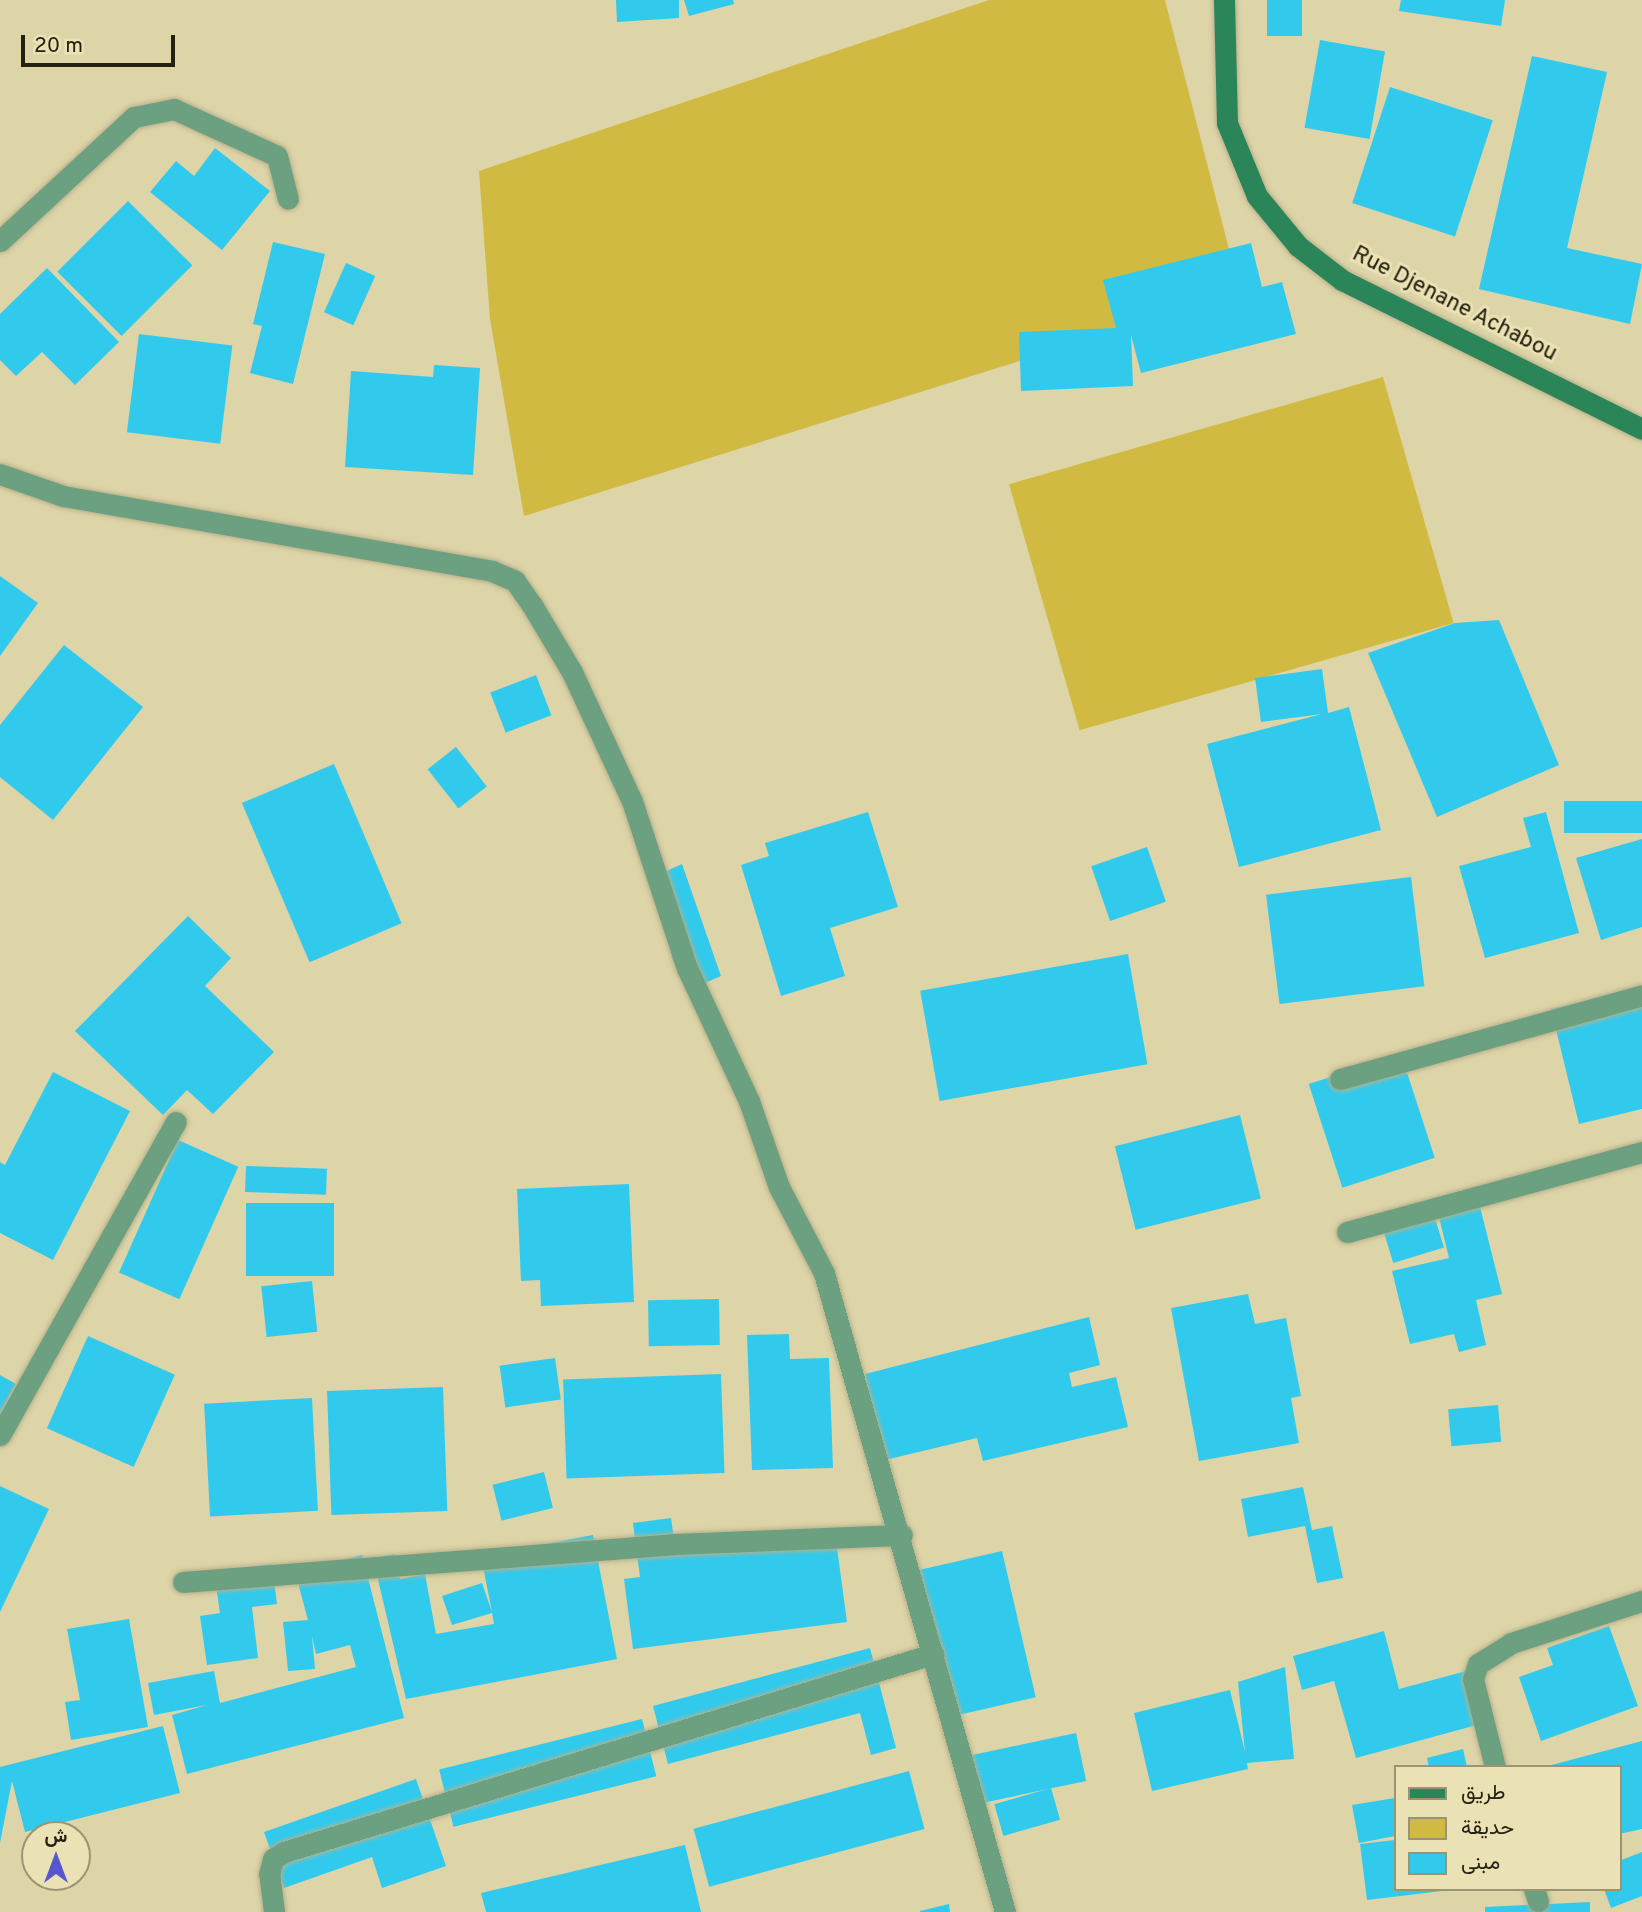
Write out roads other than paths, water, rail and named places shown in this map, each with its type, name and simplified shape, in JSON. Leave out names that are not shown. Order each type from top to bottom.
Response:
[{"type":"main road","name":"Rue Djenane Achabou","points":[[1224,0],[1227,123],[1257,196],[1298,246],[1342,280],[1642,429]]},
{"type":"street","points":[[0,241],[134,117],[174,109],[276,156],[288,199]]},
{"type":"street","points":[[0,474],[63,496],[464,564],[515,581],[572,672],[632,801],[687,968],[750,1101],[779,1187],[824,1273],[902,1535],[1005,1912]]},
{"type":"street","points":[[1340,1079],[1642,995]]},
{"type":"street","points":[[0,1435],[95,1255],[176,1122]]},
{"type":"street","points":[[1347,1232],[1642,1152]]},
{"type":"street","points":[[183,1582],[673,1544],[902,1535]]},
{"type":"street","points":[[1494,1765],[1473,1679],[1478,1664],[1511,1643],[1642,1601]]},
{"type":"street","points":[[275,1912],[269,1874],[284,1852],[933,1654]]}]
